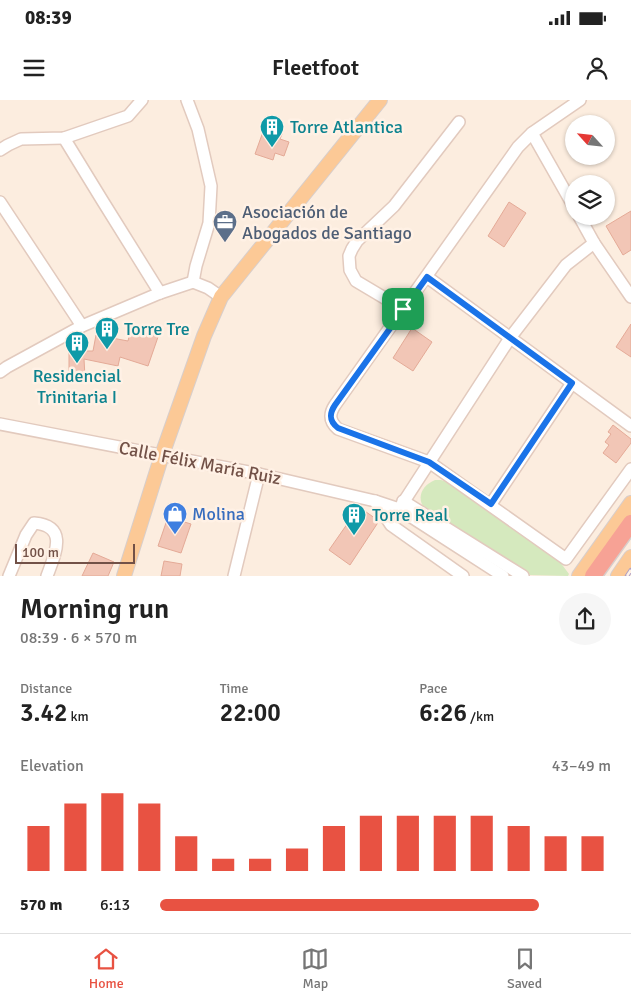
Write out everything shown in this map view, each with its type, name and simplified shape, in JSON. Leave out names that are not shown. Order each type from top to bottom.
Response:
[{"type":"highway","points":[[592,576],[631,523]]},
{"type":"highway","points":[[607,576],[631,541]]},
{"type":"main road","points":[[124,576],[162,455],[204,336],[221,297],[380,100]]},
{"type":"main road","points":[[579,576],[631,503]]},
{"type":"main road","points":[[618,576],[631,557]]},
{"type":"street","points":[[0,150],[8,144],[21,139],[64,138],[128,116],[142,100]]},
{"type":"street","points":[[187,100],[198,129],[211,186],[209,223],[193,282]]},
{"type":"street","points":[[580,100],[532,133],[506,163],[332,410],[331,419],[338,428],[429,462],[566,558],[631,470]]},
{"type":"street","points":[[403,309],[356,280],[350,270],[352,249],[357,241],[399,199],[459,122]]},
{"type":"street","points":[[532,133],[565,191]]},
{"type":"street","points":[[64,138],[160,293]]},
{"type":"street","points":[[0,202],[82,326]]},
{"type":"street","points":[[584,225],[631,297]]},
{"type":"street","points":[[401,505],[510,338],[566,265],[594,243]]},
{"type":"street","points":[[427,277],[631,426]]},
{"type":"street","points":[[2,366],[82,326],[160,293],[193,282],[208,288],[221,297]]},
{"type":"street","points":[[491,504],[572,383]]},
{"type":"street","name":"Calle Félix María Ruiz","points":[[0,424],[259,474],[375,501],[401,505]]},
{"type":"street","points":[[234,576],[259,474]]},
{"type":"street","points":[[375,501],[392,525],[463,576]]},
{"type":"street","points":[[401,505],[503,576]]},
{"type":"street","points":[[401,505],[523,576]]},
{"type":"street","points":[[9,576],[26,535],[34,523],[49,527],[55,532],[57,540],[54,557],[47,576]]},
{"type":"green space","points":[[435,480],[447,482],[560,562],[569,574],[568,576],[530,575],[424,508],[421,499],[422,491]]},
{"type":"building","name":"Torre Atlantica","points":[[264,129],[282,134],[280,139],[289,142],[284,156],[275,153],[273,160],[255,154]]},
{"type":"building","points":[[509,202],[526,213],[504,247],[488,236]]},
{"type":"building","points":[[631,211],[631,250],[623,255],[606,226],[615,225],[615,221]]},
{"type":"building","points":[[631,324],[631,357],[616,347]]},
{"type":"building","points":[[412,328],[432,342],[413,371],[393,358]]},
{"type":"building","points":[[131,329],[158,337],[148,366],[120,357],[118,366],[84,359],[85,377],[69,377],[69,351],[93,351],[96,335],[128,341]]},
{"type":"building","points":[[613,425],[631,439],[631,443],[616,463],[603,453],[609,445],[605,442],[611,434],[608,432]]},
{"type":"building","name":"Torre Real","points":[[359,507],[379,521],[350,565],[329,550]]},
{"type":"building","name":"Molina","points":[[168,517],[191,524],[181,553],[158,546]]},
{"type":"building","points":[[93,553],[114,562],[108,576],[82,576]]},
{"type":"building","points":[[164,561],[182,564],[180,576],[161,576]]},
{"type":"railway","points":[[627,576],[631,570]]},
{"type":"place","name":"Torre Atlantica","points":[[272,148]]},
{"type":"place","name":"Asociación de Abogados de Santiago","points":[[225,243]]},
{"type":"place","name":"Torre Tre","points":[[107,350]]},
{"type":"place","name":"Residencial Trinitaria I","points":[[77,364]]},
{"type":"place","name":"Molina","points":[[175,535]]},
{"type":"place","name":"Torre Real","points":[[354,536]]},
{"type":"route","points":[[427,277],[572,383],[491,504],[429,462],[338,428],[333,424],[331,419],[332,410],[403,309],[427,277]]}]
